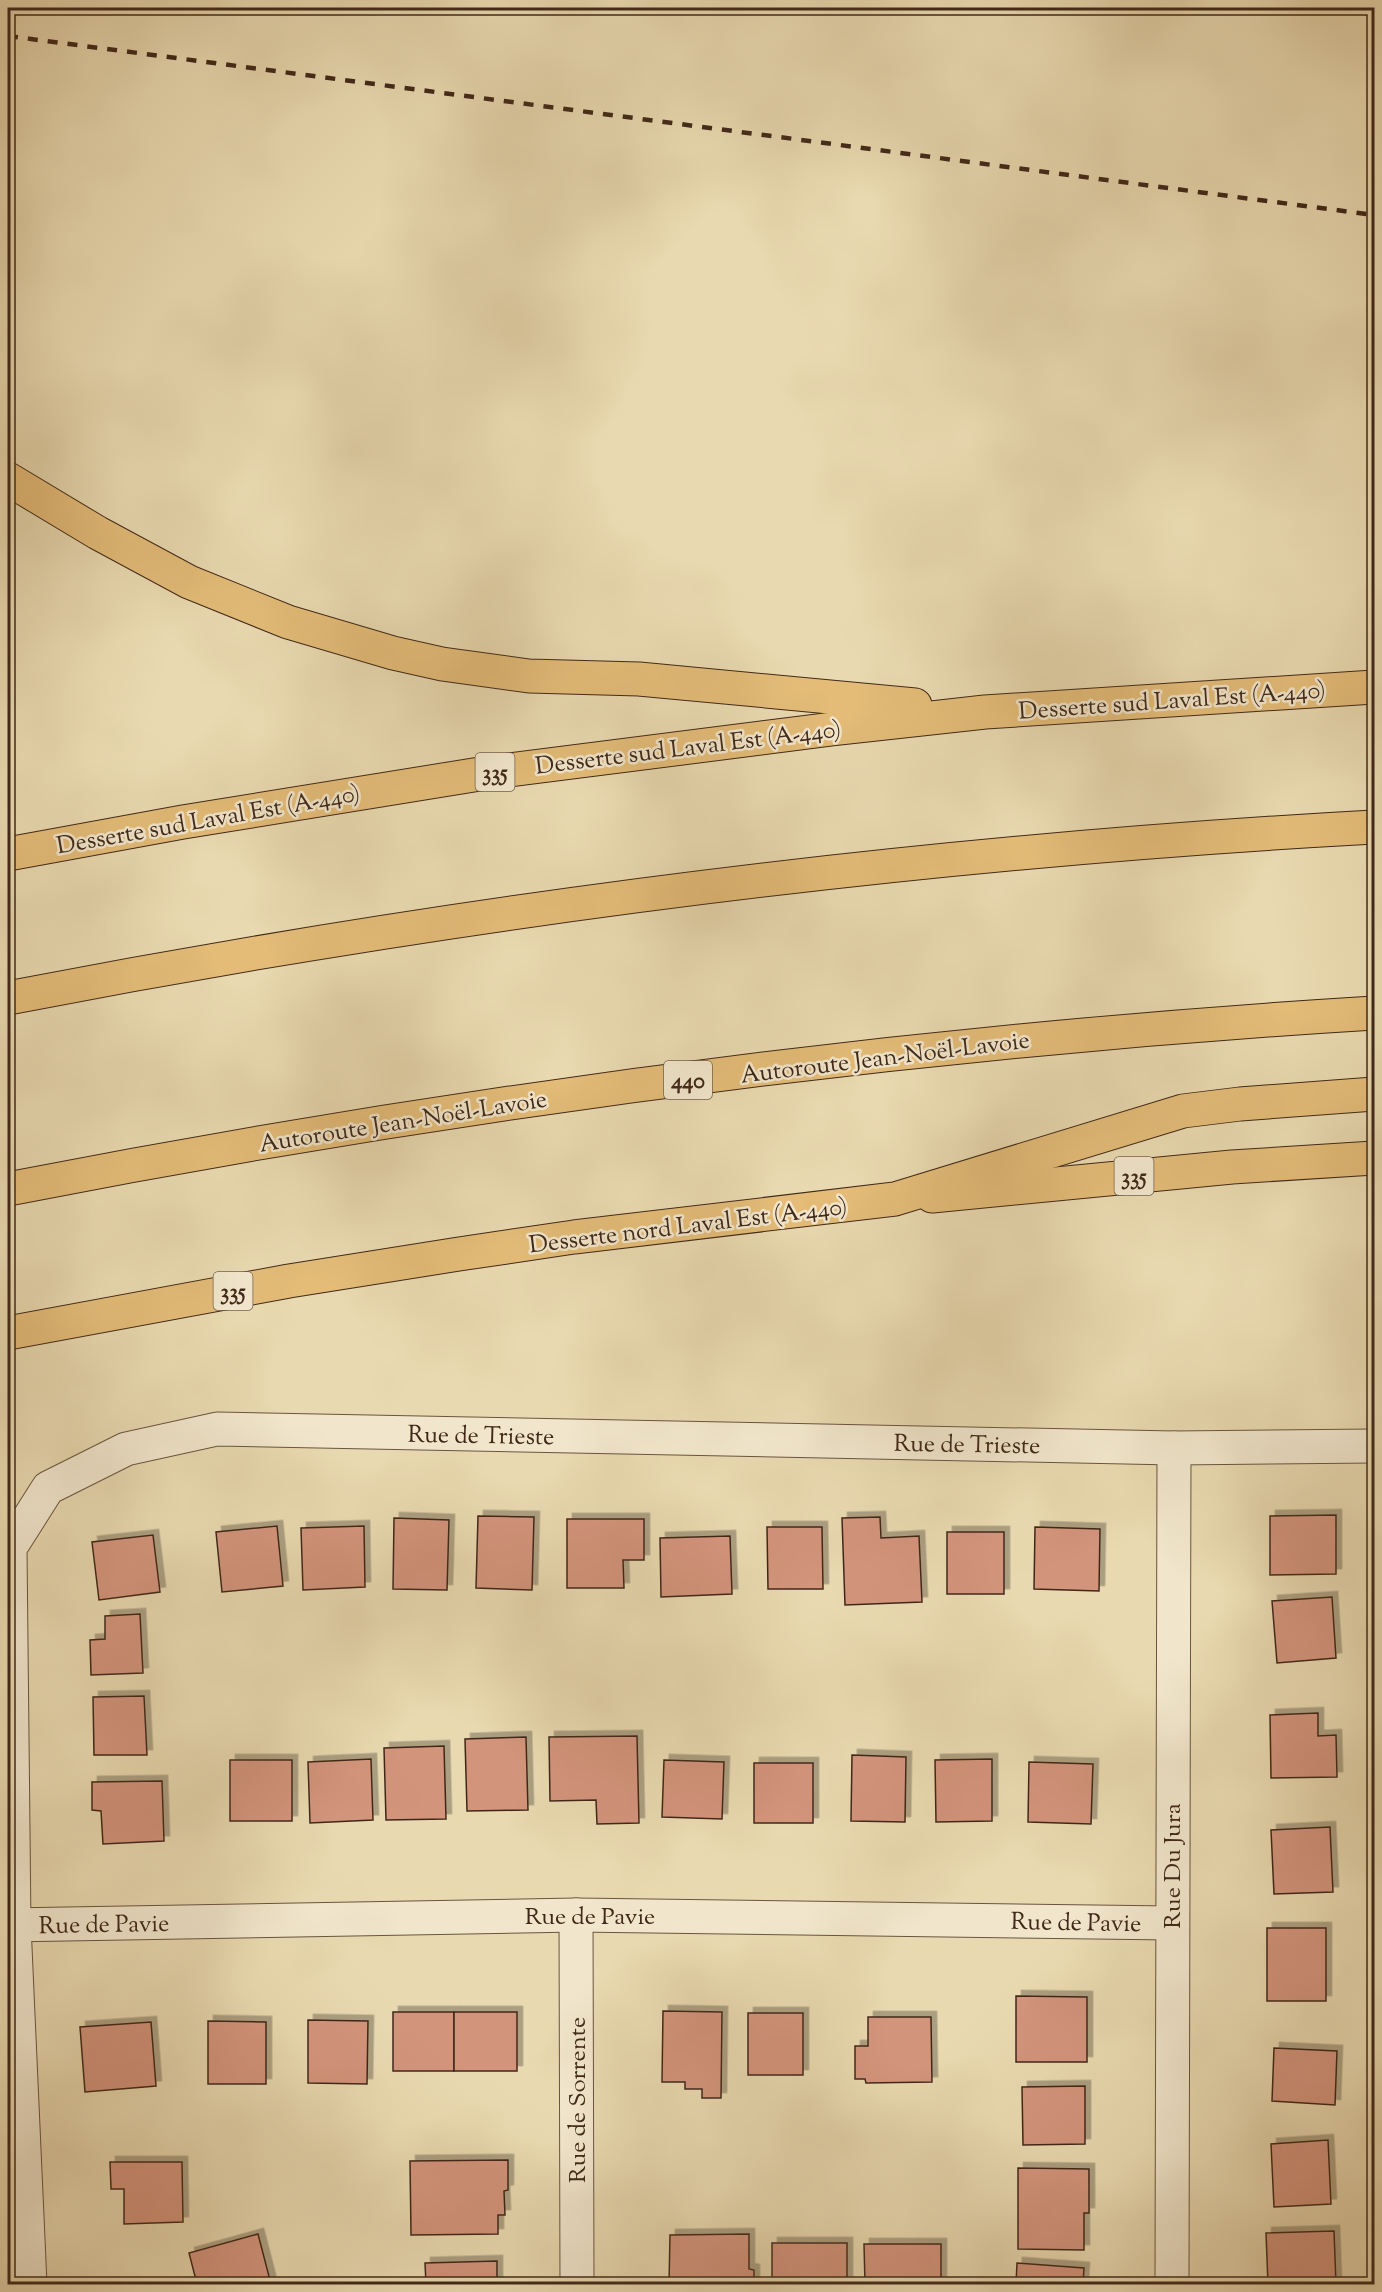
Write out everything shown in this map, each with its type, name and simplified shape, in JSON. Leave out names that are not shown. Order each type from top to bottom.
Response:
[{"type":"main road","points":[[8,479],[107,538],[189,582],[288,622],[393,653],[442,664],[530,676],[639,679],[985,712]]},
{"type":"main road","name":"Desserte sud Laval Est (A-440)","points":[[8,854],[183,822],[486,773],[820,730],[985,712],[1374,687]]},
{"type":"main road","points":[[8,998],[345,940],[662,894],[1052,850],[1242,835],[1374,828]]},
{"type":"main road","name":"Autoroute Jean-Noël-Lavoie","points":[[8,1189],[172,1157],[388,1122],[745,1072],[1100,1032],[1374,1013]]},
{"type":"main road","points":[[895,1199],[1183,1111],[1240,1104],[1374,1094]]},
{"type":"main road","name":"Desserte nord Laval Est (A-440)","points":[[8,1333],[289,1281],[586,1236],[895,1199],[1232,1167],[1374,1158]]},
{"type":"street","name":"Rue de Trieste","points":[[30,2284],[11,1925],[10,1548],[48,1488],[126,1449],[217,1430],[1174,1448],[1374,1446]]},
{"type":"street","name":"Rue Du Jura","points":[[1172,2284],[1174,1448]]},
{"type":"street","name":"Rue de Pavie","points":[[11,1925],[576,1915],[1172,1923]]},
{"type":"street","name":"Rue de Sorrente","points":[[576,1915],[577,2284]]},
{"type":"building","points":[[1336,1515],[1336,1574],[1270,1575],[1270,1516]]},
{"type":"building","points":[[478,1516],[534,1517],[532,1590],[476,1588]]},
{"type":"building","points":[[880,1517],[881,1538],[919,1536],[922,1602],[845,1605],[842,1518]]},
{"type":"building","points":[[394,1518],[449,1520],[447,1590],[393,1589]]},
{"type":"building","points":[[567,1519],[644,1519],[644,1560],[623,1560],[624,1588],[567,1588]]},
{"type":"building","points":[[277,1526],[283,1586],[222,1592],[216,1532]]},
{"type":"building","points":[[364,1526],[365,1587],[303,1590],[301,1528]]},
{"type":"building","points":[[767,1527],[822,1527],[823,1589],[768,1589]]},
{"type":"building","points":[[1035,1527],[1100,1529],[1099,1591],[1034,1589]]},
{"type":"building","points":[[947,1532],[1004,1532],[1004,1594],[947,1594]]},
{"type":"building","points":[[153,1535],[160,1592],[99,1600],[92,1542]]},
{"type":"building","points":[[730,1536],[732,1594],[661,1597],[660,1538]]},
{"type":"building","points":[[1332,1597],[1336,1658],[1277,1663],[1272,1601]]},
{"type":"building","points":[[140,1614],[143,1673],[91,1675],[90,1640],[105,1639],[105,1616]]},
{"type":"building","points":[[144,1696],[147,1755],[94,1755],[93,1697]]},
{"type":"building","points":[[1318,1713],[1318,1736],[1336,1735],[1337,1777],[1271,1778],[1270,1715]]},
{"type":"building","points":[[637,1736],[639,1823],[597,1824],[596,1800],[550,1801],[549,1737]]},
{"type":"building","points":[[526,1737],[528,1810],[467,1811],[465,1739]]},
{"type":"building","points":[[444,1746],[446,1819],[386,1820],[384,1748]]},
{"type":"building","points":[[852,1755],[906,1757],[905,1822],[851,1821]]},
{"type":"building","points":[[371,1759],[373,1820],[310,1823],[308,1762]]},
{"type":"building","points":[[992,1759],[992,1821],[936,1822],[935,1760]]},
{"type":"building","points":[[230,1760],[292,1760],[292,1821],[230,1821]]},
{"type":"building","points":[[664,1760],[724,1762],[722,1819],[662,1817]]},
{"type":"building","points":[[1029,1762],[1093,1764],[1091,1824],[1028,1822]]},
{"type":"building","points":[[754,1763],[813,1763],[813,1823],[754,1823]]},
{"type":"building","points":[[162,1781],[164,1841],[103,1844],[101,1811],[92,1810],[92,1782]]},
{"type":"building","points":[[1330,1827],[1333,1892],[1274,1894],[1271,1830]]},
{"type":"building","points":[[1267,1928],[1326,1928],[1326,2001],[1267,2001]]},
{"type":"building","points":[[1016,1996],[1087,1997],[1087,2062],[1016,2062]]},
{"type":"building","points":[[663,2011],[722,2012],[721,2098],[702,2098],[702,2089],[685,2089],[685,2082],[662,2082]]},
{"type":"building","points":[[393,2012],[454,2012],[454,2071],[393,2071]]},
{"type":"building","points":[[454,2012],[517,2012],[517,2071],[454,2071]]},
{"type":"building","points":[[748,2013],[803,2013],[803,2075],[748,2075]]},
{"type":"building","points":[[868,2017],[931,2017],[932,2082],[866,2083],[865,2079],[855,2079],[855,2046],[868,2046]]},
{"type":"building","points":[[308,2020],[368,2021],[367,2084],[308,2083]]},
{"type":"building","points":[[208,2021],[266,2022],[266,2084],[208,2084]]},
{"type":"building","points":[[151,2022],[156,2086],[85,2092],[80,2027]]},
{"type":"building","points":[[1274,2048],[1337,2051],[1335,2105],[1272,2101]]},
{"type":"building","points":[[1085,2086],[1085,2144],[1023,2145],[1022,2087]]},
{"type":"building","points":[[1328,2140],[1331,2204],[1274,2207],[1271,2144]]},
{"type":"building","points":[[508,2160],[508,2190],[504,2191],[505,2215],[498,2215],[498,2234],[411,2235],[410,2161]]},
{"type":"building","points":[[110,2162],[182,2162],[183,2222],[124,2224],[124,2189],[111,2189]]},
{"type":"building","points":[[1018,2168],[1089,2169],[1089,2213],[1084,2213],[1084,2250],[1018,2249]]},
{"type":"building","points":[[1334,2231],[1336,2284],[1268,2284],[1266,2233]]},
{"type":"building","points":[[258,2234],[271,2284],[197,2284],[189,2253]]},
{"type":"building","points":[[749,2234],[749,2269],[754,2270],[754,2284],[669,2284],[670,2235]]},
{"type":"building","points":[[772,2243],[847,2243],[847,2284],[772,2284]]},
{"type":"building","points":[[864,2244],[941,2244],[941,2284],[865,2284]]},
{"type":"building","points":[[497,2261],[497,2284],[426,2284],[425,2263]]},
{"type":"building","points":[[1017,2263],[1084,2268],[1083,2284],[1016,2284]]},
{"type":"railway","points":[[8,36],[1374,215]]}]
